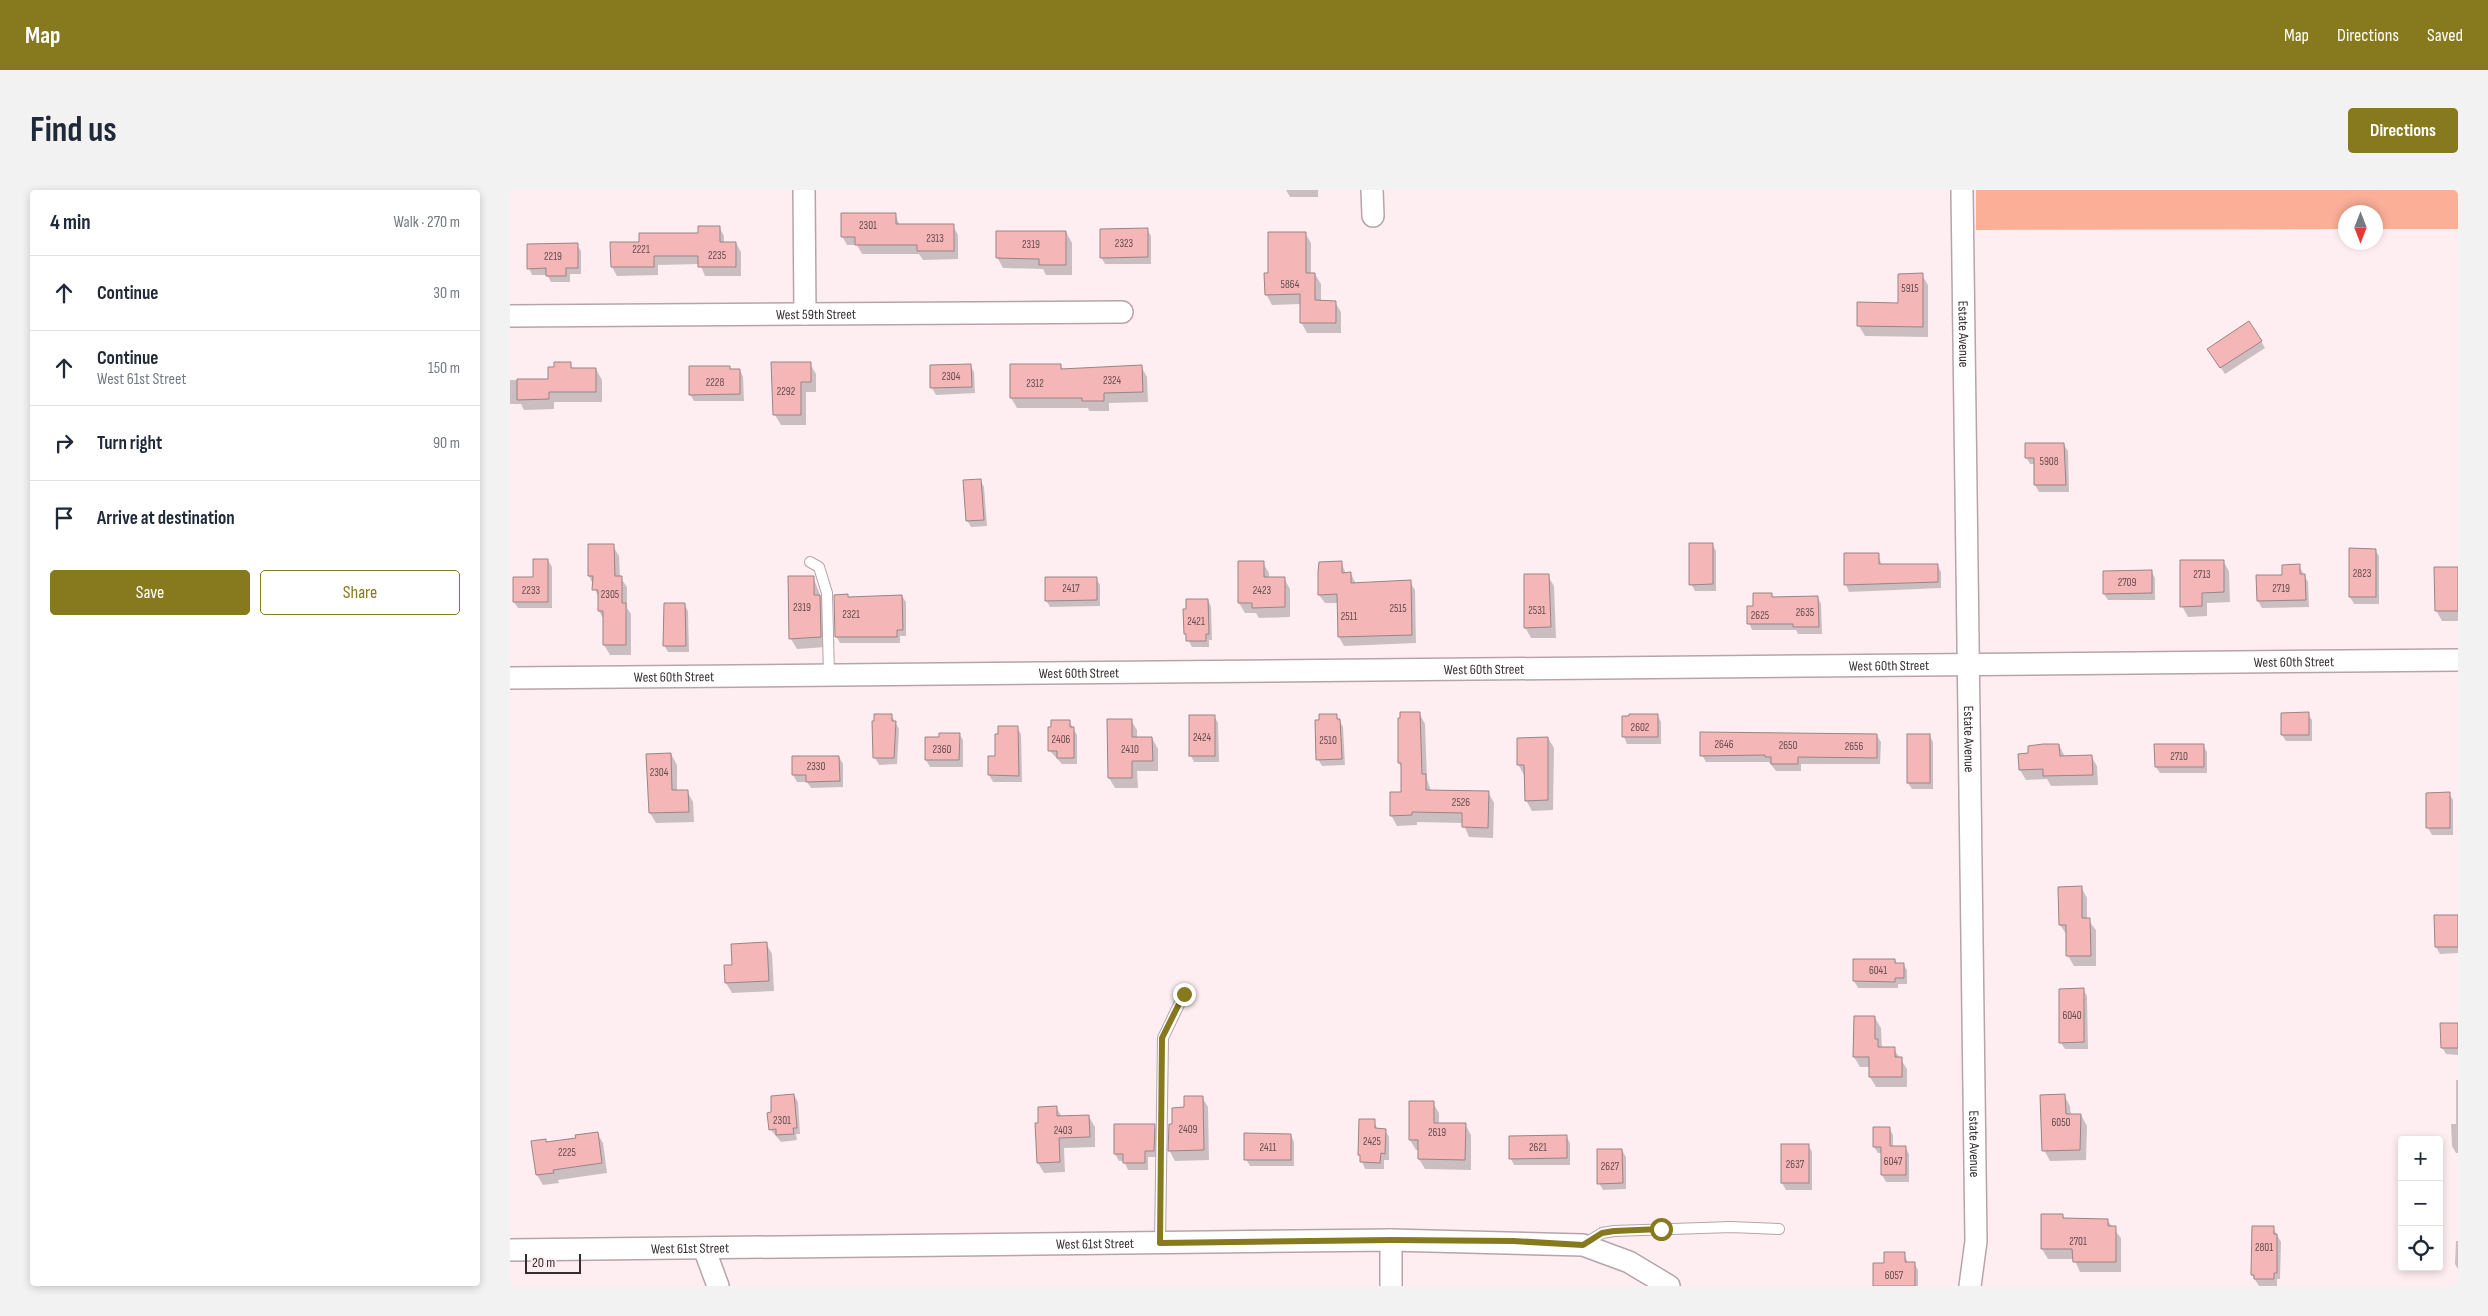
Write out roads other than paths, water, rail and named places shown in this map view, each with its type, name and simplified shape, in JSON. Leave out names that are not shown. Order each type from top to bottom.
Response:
[{"type":"street","points":[[804,190],[805,314]]},
{"type":"street","points":[[1372,190],[1372,216]]},
{"type":"street","name":"Estate Avenue","points":[[1962,190],[1976,1241],[1970,1286]]},
{"type":"street","name":"West 59th Street","points":[[510,316],[1122,312]]},
{"type":"street","name":"West 60th Street","points":[[510,678],[2458,660]]},
{"type":"street","points":[[1391,1240],[1391,1286]]},
{"type":"street","name":"West 61st Street","points":[[510,1250],[1391,1240],[1513,1241],[1583,1245],[1629,1262],[1669,1286]]},
{"type":"street","points":[[704,1248],[718,1286]]},
{"type":"lane","points":[[810,562],[819,567],[827,593],[829,676]]},
{"type":"lane","points":[[1160,1243],[1162,1038],[1184,994]]},
{"type":"lane","points":[[1583,1245],[1602,1233],[1614,1231],[1731,1227],[1778,1228]]}]
